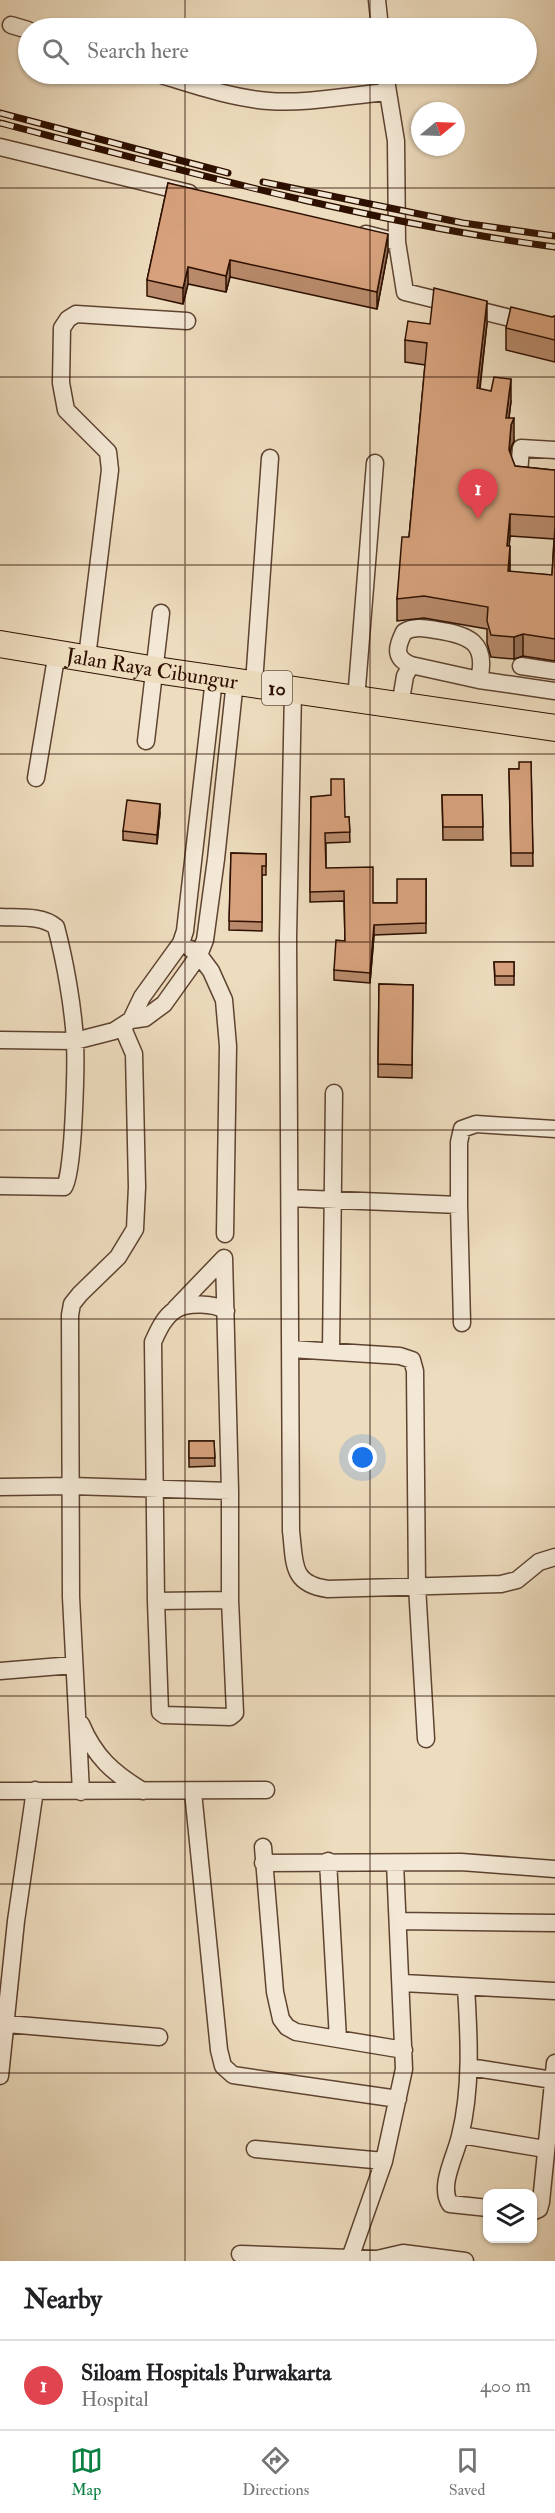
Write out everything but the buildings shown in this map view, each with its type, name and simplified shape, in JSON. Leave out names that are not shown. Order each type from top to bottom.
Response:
[{"type":"highway","name":"Jalan Raya Cibungur","points":[[0,644],[293,691],[555,728]]},
{"type":"street","points":[[377,0],[379,18]]},
{"type":"street","points":[[12,24],[18,26]]},
{"type":"street","points":[[190,84],[269,101],[290,102],[388,92]]},
{"type":"street","points":[[387,84],[396,141],[397,242],[404,289],[407,293],[555,329]]},
{"type":"street","points":[[0,147],[202,196]]},
{"type":"street","points":[[351,231],[397,242]]},
{"type":"street","points":[[87,657],[110,470],[108,452],[76,423],[66,410],[61,383],[62,328],[68,319],[76,314],[187,321]]},
{"type":"street","points":[[555,450],[521,448],[519,472],[530,479],[555,482]]},
{"type":"street","points":[[0,1040],[75,1041],[114,1031],[127,1023],[146,1018],[164,1004],[199,955],[205,940],[234,681],[270,458]]},
{"type":"street","points":[[356,700],[375,463]]},
{"type":"street","points":[[147,741],[161,613]]},
{"type":"street","points":[[479,680],[483,665],[480,650],[468,638],[447,631],[420,627],[404,632],[398,646],[398,656],[403,662],[479,680],[555,691]]},
{"type":"street","points":[[36,778],[57,652]]},
{"type":"street","points":[[400,706],[405,676],[411,665]]},
{"type":"street","points":[[521,666],[555,671]]},
{"type":"street","points":[[81,1792],[73,1665],[70,1336],[72,1304],[118,1257],[135,1229],[137,1187],[134,1054],[127,1023],[142,997],[181,943],[185,932],[196,839],[234,681]]},
{"type":"street","points":[[293,691],[288,938],[291,1531],[295,1567],[302,1581],[312,1587],[328,1589],[501,1584],[517,1580],[528,1569],[553,1552]]},
{"type":"street","points":[[196,839],[217,842]]},
{"type":"street","points":[[0,917],[39,919],[50,921],[56,927],[75,1041],[68,1182],[64,1186],[0,1186]]},
{"type":"street","points":[[181,943],[199,955],[215,978],[224,1000],[228,1046],[225,1234]]},
{"type":"street","points":[[331,1351],[334,1094]]},
{"type":"street","points":[[462,1323],[459,1142],[462,1130],[476,1124],[555,1129]]},
{"type":"street","points":[[290,1198],[459,1205]]},
{"type":"street","points":[[224,1258],[226,1311],[230,1600],[235,1713],[230,1717],[167,1716],[160,1712],[156,1601],[153,1342],[164,1321],[224,1258]]},
{"type":"street","points":[[175,1309],[210,1305],[219,1306],[226,1311]]},
{"type":"street","points":[[291,1349],[400,1356],[412,1360],[415,1371],[417,1586],[426,1739]]},
{"type":"street","points":[[0,1487],[72,1486],[230,1491]]},
{"type":"street","points":[[156,1601],[230,1600]]},
{"type":"street","points":[[0,1671],[73,1665]]},
{"type":"street","points":[[76,1711],[88,1742],[107,1767],[144,1791]]},
{"type":"street","points":[[0,2076],[16,1921],[35,1790]]},
{"type":"street","points":[[0,1791],[266,1790]]},
{"type":"street","points":[[193,1792],[219,2050],[223,2066],[233,2075],[398,2099]]},
{"type":"street","points":[[404,2050],[296,2032],[287,2027],[281,2019],[275,1992],[263,1855],[327,1861],[461,1862],[555,1869]]},
{"type":"street","points":[[327,1861],[339,2038]]},
{"type":"street","points":[[350,2259],[384,2161],[404,2069],[403,1983],[395,1863]]},
{"type":"street","points":[[399,1921],[555,1923]]},
{"type":"street","points":[[403,1983],[555,1991]]},
{"type":"street","points":[[466,1987],[469,2067],[461,2134],[447,2184],[448,2200],[454,2205],[483,2208]]},
{"type":"street","points":[[7,2024],[159,2037]]},
{"type":"street","points":[[469,2067],[554,2072],[541,2202],[537,2210]]},
{"type":"street","points":[[461,2134],[545,2149]]},
{"type":"street","points":[[255,2149],[384,2161]]},
{"type":"street","points":[[240,2254],[379,2260],[403,2257],[465,2261]]},
{"type":"railway","points":[[0,113],[228,173]]},
{"type":"railway","points":[[0,123],[276,194],[415,224],[555,247]]},
{"type":"railway","points":[[263,182],[463,223],[555,236]]},
{"type":"place","name":"Siloam Hospitals Purwakarta","points":[[478,519]]}]
